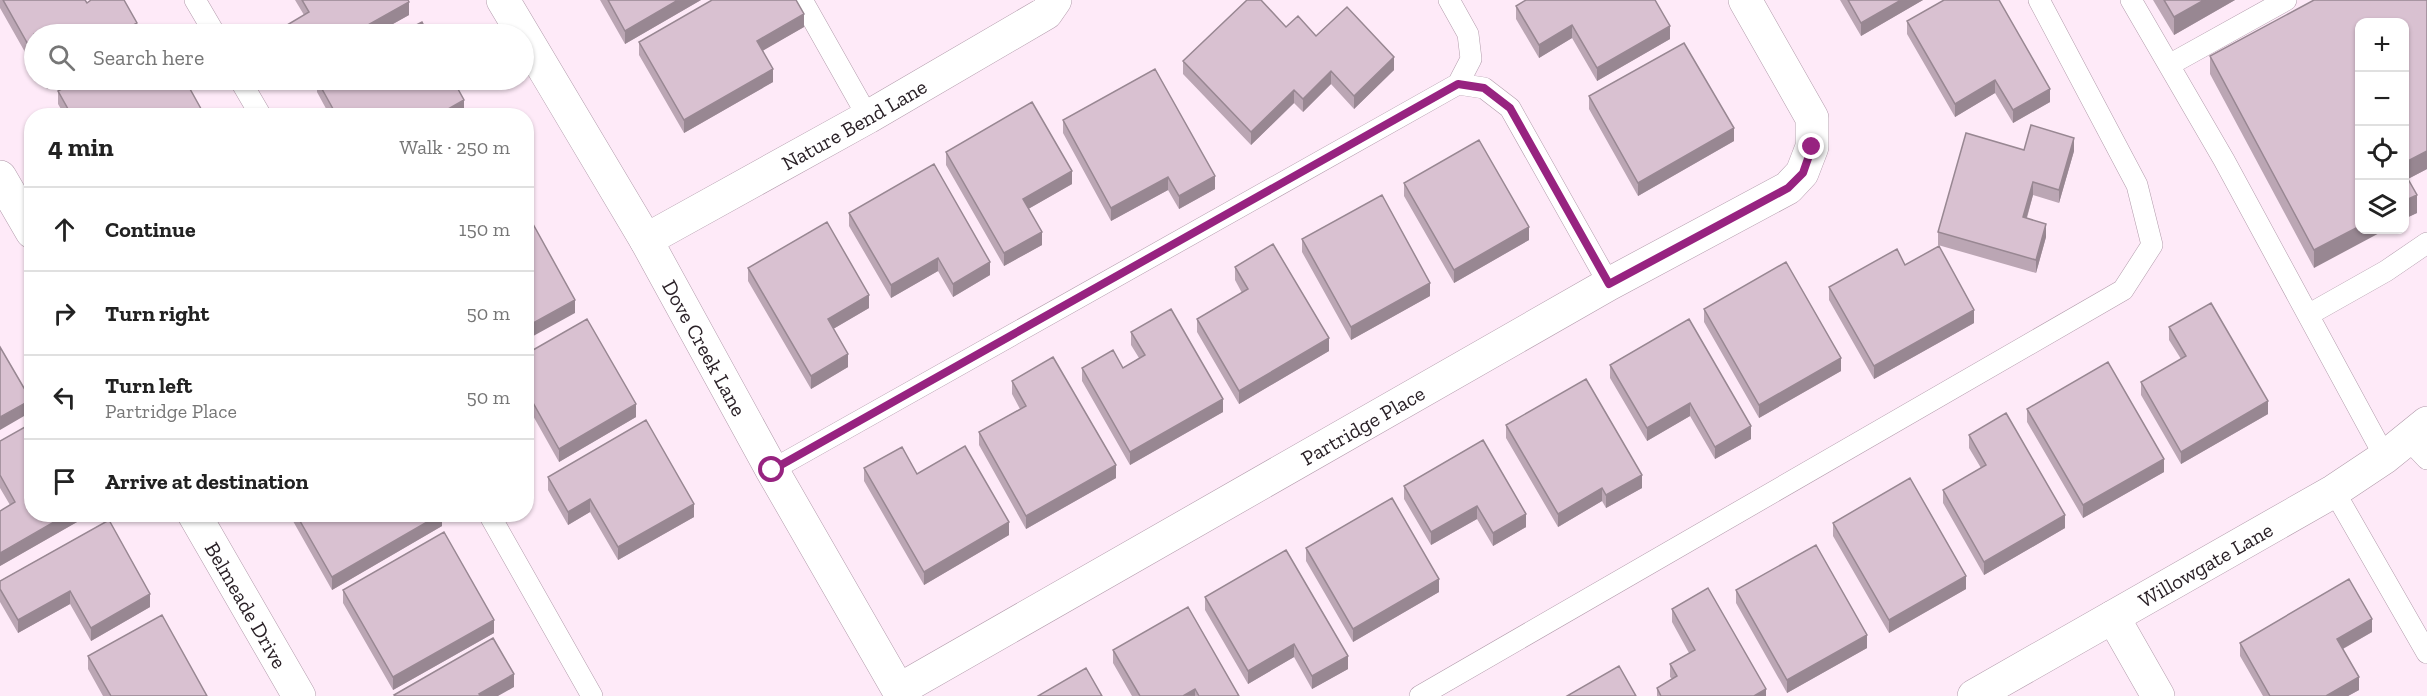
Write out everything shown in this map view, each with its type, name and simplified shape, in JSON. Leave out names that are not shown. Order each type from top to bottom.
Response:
[{"type":"street","name":"Dove Creek Lane","points":[[503,0],[517,24]]},
{"type":"street","name":"Nature Bend Lane","points":[[646,240],[868,117],[1046,13],[1055,0]]},
{"type":"street","name":"Partridge Place","points":[[901,693],[1609,284],[1788,188],[1803,173],[1812,147],[1812,118],[1745,0]]},
{"type":"street","name":"Dove Creek Lane","points":[[534,52],[646,240],[772,470],[901,693]]},
{"type":"street","points":[[0,177],[24,218]]},
{"type":"street","name":"Willowgate Lane","points":[[1974,696],[2412,445]]},
{"type":"street","name":"Belmeade Drive","points":[[199,522],[298,696]]},
{"type":"street","points":[[2113,617],[2158,696]]},
{"type":"lane","points":[[195,0],[209,24]]},
{"type":"lane","points":[[802,0],[868,117]]},
{"type":"lane","points":[[772,470],[1458,84],[1471,60],[1468,34],[1449,0]]},
{"type":"lane","points":[[1420,696],[2122,290],[2152,245],[2137,185],[2039,0]]},
{"type":"lane","points":[[2131,0],[2224,160],[2308,315],[2412,445]]},
{"type":"lane","points":[[2169,65],[2286,0]]},
{"type":"lane","points":[[1458,84],[1484,88],[1510,108],[1609,284]]},
{"type":"lane","points":[[246,90],[256,108]]},
{"type":"lane","points":[[2308,315],[2386,271],[2427,243]]},
{"type":"lane","points":[[2334,491],[2427,653]]},
{"type":"lane","points":[[494,522],[592,696]]},
{"type":"building","points":[[3,0],[85,0],[87,3],[91,0],[124,0],[137,23],[24,24],[24,37]]},
{"type":"building","points":[[302,0],[408,0],[409,2],[370,24],[289,24],[309,12]]},
{"type":"building","points":[[608,0],[678,0],[625,31]]},
{"type":"building","points":[[712,0],[796,0],[804,14],[757,41],[773,69],[684,120],[639,42]]},
{"type":"building","points":[[1247,0],[1261,0],[1286,27],[1298,16],[1316,36],[1347,7],[1394,57],[1354,96],[1331,71],[1303,99],[1294,90],[1251,132],[1183,61]]},
{"type":"building","points":[[1526,0],[1655,0],[1670,26],[1597,68],[1572,25],[1539,45],[1516,6]]},
{"type":"building","points":[[1848,0],[1901,0],[1861,23]]},
{"type":"building","points":[[1944,0],[1999,0],[2050,89],[2013,110],[1995,80],[1955,104],[1907,21]]},
{"type":"building","points":[[2164,0],[2204,0],[2174,17]]},
{"type":"building","points":[[2314,0],[2427,0],[2427,151],[2409,160],[2409,18],[2355,18],[2355,229],[2314,250],[2210,56]]},
{"type":"building","points":[[1684,43],[1734,128],[1638,183],[1589,96]]},
{"type":"building","points":[[1155,69],[1215,176],[1179,196],[1168,177],[1111,208],[1063,120]]},
{"type":"building","points":[[191,90],[201,108],[68,108],[58,91]]},
{"type":"building","points":[[323,90],[458,90],[464,100],[450,108],[333,108]]},
{"type":"building","points":[[1032,102],[1072,171],[1023,199],[1042,232],[1004,253],[946,152]]},
{"type":"building","points":[[2031,125],[2074,138],[2059,190],[2033,182],[2023,217],[2046,224],[2036,260],[1938,232],[1966,133],[2024,150]]},
{"type":"building","points":[[1479,140],[1529,227],[1454,270],[1404,183]]},
{"type":"building","points":[[934,164],[990,262],[953,284],[938,258],[891,285],[849,213]]},
{"type":"building","points":[[2409,181],[2417,195],[2409,199]]},
{"type":"building","points":[[1382,195],[1430,283],[1351,327],[1302,239]]},
{"type":"building","points":[[827,222],[869,295],[828,319],[848,354],[811,376],[748,268]]},
{"type":"building","points":[[534,226],[575,300],[534,323]]},
{"type":"building","points":[[1273,244],[1329,338],[1239,391],[1197,319],[1248,289],[1235,267]]},
{"type":"building","points":[[1939,246],[1974,310],[1874,366],[1829,287],[1897,249],[1905,265]]},
{"type":"building","points":[[1786,262],[1841,358],[1759,405],[1704,309]]},
{"type":"building","points":[[2211,303],[2268,401],[2181,452],[2141,382],[2186,356],[2169,327]]},
{"type":"building","points":[[1171,309],[1223,399],[1130,452],[1082,368],[1113,350],[1123,368],[1145,355],[1131,332]]},
{"type":"building","points":[[587,319],[636,404],[559,449],[534,405],[534,349]]},
{"type":"building","points":[[1689,319],[1751,426],[1715,447],[1690,403],[1647,428],[1610,365]]},
{"type":"building","points":[[0,347],[24,388],[24,404],[0,417]]},
{"type":"building","points":[[1053,357],[1116,465],[1026,516],[979,432],[1026,406],[1012,381]]},
{"type":"building","points":[[2108,362],[2164,459],[2083,505],[2027,409]]},
{"type":"building","points":[[1586,379],[1642,475],[1606,495],[1602,488],[1558,514],[1506,425]]},
{"type":"building","points":[[2006,413],[2065,515],[1984,562],[1943,490],[1986,465],[1969,435]]},
{"type":"building","points":[[646,420],[694,504],[618,547],[590,499],[568,512],[548,477]]},
{"type":"building","points":[[24,428],[24,522],[54,522],[0,553],[0,511],[15,502],[0,475],[0,441]]},
{"type":"building","points":[[1483,440],[1526,514],[1493,533],[1477,506],[1431,532],[1404,486]]},
{"type":"building","points":[[965,446],[1009,522],[924,572],[864,468],[902,447],[917,474]]},
{"type":"building","points":[[1910,478],[1966,576],[1889,620],[1833,523]]},
{"type":"building","points":[[1392,498],[1439,579],[1353,629],[1306,548]]},
{"type":"building","points":[[105,522],[110,522],[150,594],[91,628],[70,591],[18,620],[0,589],[0,581]]},
{"type":"building","points":[[301,522],[427,522],[332,577]]},
{"type":"building","points":[[444,532],[494,620],[393,677],[343,590]]},
{"type":"building","points":[[1816,545],[1867,635],[1787,680],[1736,590]]},
{"type":"building","points":[[1286,550],[1348,656],[1312,676],[1294,644],[1248,671],[1205,597]]},
{"type":"building","points":[[2349,579],[2372,619],[2337,639],[2359,677],[2326,696],[2270,696],[2240,643]]},
{"type":"building","points":[[1708,588],[1766,689],[1754,696],[1661,696],[1657,688],[1677,676],[1670,664],[1695,650],[1672,609]]},
{"type":"building","points":[[1188,607],[1239,696],[1199,696],[1195,689],[1183,696],[1140,696],[1113,650]]},
{"type":"building","points":[[162,615],[207,696],[111,696],[88,656]]},
{"type":"building","points":[[493,638],[514,674],[479,694],[481,696],[394,695]]},
{"type":"building","points":[[1619,666],[1636,696],[1567,696]]},
{"type":"building","points":[[1086,668],[1102,696],[1038,696]]},
{"type":"route","points":[[772,470],[1458,84],[1484,88],[1510,108],[1609,284],[1788,188],[1803,173],[1812,147]]}]
